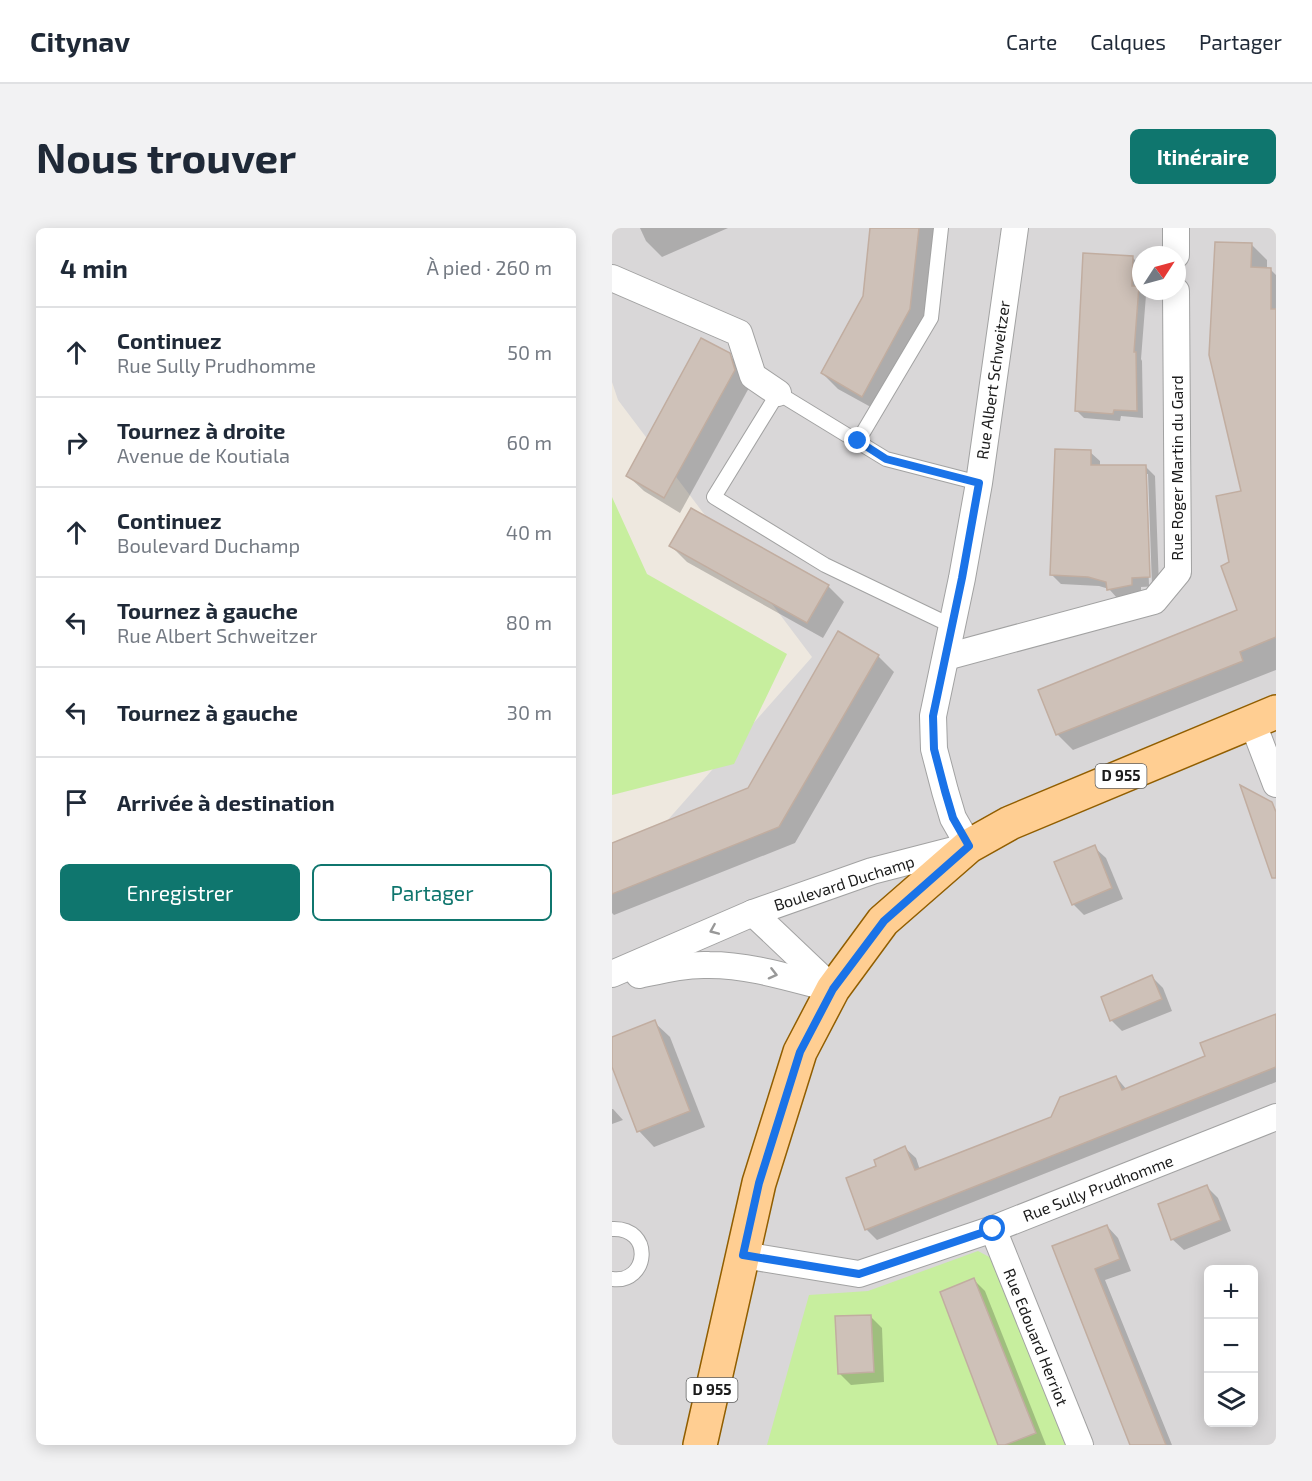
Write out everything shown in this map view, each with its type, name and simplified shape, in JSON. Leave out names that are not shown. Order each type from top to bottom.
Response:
[{"type":"main road","name":"Boulevard Duchamp","points":[[833,989],[884,921],[969,846],[1010,823],[1264,717]]},
{"type":"main road","name":"D 955","points":[[700,1445],[759,1183],[800,1052],[833,989]]},
{"type":"street","name":"Rue Albert Schweitzer","points":[[969,846],[953,818],[934,749],[933,716],[979,483],[1015,228]]},
{"type":"street","points":[[1176,228],[1176,246]]},
{"type":"street","points":[[612,278],[739,333],[753,376],[778,393]]},
{"type":"street","name":"Rue Roger Martin du Gard","points":[[946,657],[1154,602],[1178,572],[1176,300]]},
{"type":"street","points":[[1264,717],[1276,784]]},
{"type":"street","name":"Boulevard Duchamp","points":[[612,974],[753,913],[872,871],[969,846]]},
{"type":"street","name":"Boulevard Duchamp","points":[[753,913],[833,989]]},
{"type":"street","points":[[612,980],[678,966],[710,964],[759,970],[833,989]]},
{"type":"street","name":"Rue Sully Prudhomme","points":[[743,1255],[859,1274],[993,1229],[1276,1118]]},
{"type":"street","name":"Rue Edouard Herriot","points":[[993,1229],[1080,1445]]},
{"type":"lane","points":[[858,441],[931,318],[941,228]]},
{"type":"lane","points":[[952,626],[825,565],[714,497],[778,393],[886,459],[979,483]]},
{"type":"lane","points":[[612,1229],[622,1229],[631,1233],[641,1246],[642,1254],[641,1262],[632,1274],[625,1278],[612,1279]]},
{"type":"shaded area","points":[[612,228],[1276,228],[1276,1445],[612,1445],[612,883],[812,657],[618,400],[612,382]]},
{"type":"green space","points":[[612,497],[647,574],[787,654],[734,764],[612,795]]},
{"type":"green space","points":[[978,1251],[993,1259],[1069,1445],[767,1445],[809,1295],[868,1291]]},
{"type":"building","points":[[870,228],[919,228],[910,309],[862,397],[821,373],[863,296]]},
{"type":"building","points":[[1215,242],[1252,243],[1251,267],[1271,268],[1271,309],[1276,309],[1276,637],[1240,652],[1243,661],[1056,735],[1038,690],[1237,610],[1221,566],[1229,562],[1216,496],[1241,491],[1209,355]]},
{"type":"building","points":[[1083,253],[1132,256],[1132,300],[1138,300],[1134,352],[1136,352],[1137,411],[1114,410],[1113,414],[1075,411]]},
{"type":"building","points":[[701,338],[730,353],[735,370],[664,498],[626,476]]},
{"type":"building","points":[[1055,449],[1091,450],[1091,465],[1146,465],[1150,577],[1132,578],[1132,585],[1107,590],[1106,582],[1088,577],[1050,575]]},
{"type":"building","points":[[691,508],[829,585],[807,623],[669,546]]},
{"type":"building","points":[[838,631],[879,655],[779,827],[612,894],[612,843],[748,788]]},
{"type":"building","points":[[1240,785],[1272,802],[1276,812],[1276,878],[1272,878]]},
{"type":"building","points":[[1095,845],[1112,888],[1072,905],[1054,862]]},
{"type":"building","points":[[1152,975],[1162,999],[1110,1021],[1101,997]]},
{"type":"building","points":[[1276,1014],[1276,1067],[865,1230],[846,1178],[876,1166],[874,1160],[905,1146],[915,1170],[1051,1117],[1060,1097],[1116,1076],[1122,1090],[1205,1056],[1200,1043]]},
{"type":"building","points":[[655,1020],[690,1111],[637,1132],[612,1067],[612,1037]]},
{"type":"building","points":[[1207,1185],[1221,1220],[1171,1240],[1158,1204]]},
{"type":"building","points":[[1107,1225],[1120,1259],[1095,1269],[1166,1445],[1130,1445],[1052,1246]]},
{"type":"building","points":[[974,1278],[1036,1433],[1005,1445],[998,1445],[940,1292]]},
{"type":"building","points":[[871,1315],[874,1372],[838,1374],[835,1316]]},
{"type":"route","points":[[858,441],[886,459],[979,483],[933,716],[934,749],[945,791],[953,818],[969,846],[884,921],[833,989],[800,1052],[759,1183],[743,1255],[859,1274],[993,1229]]}]
